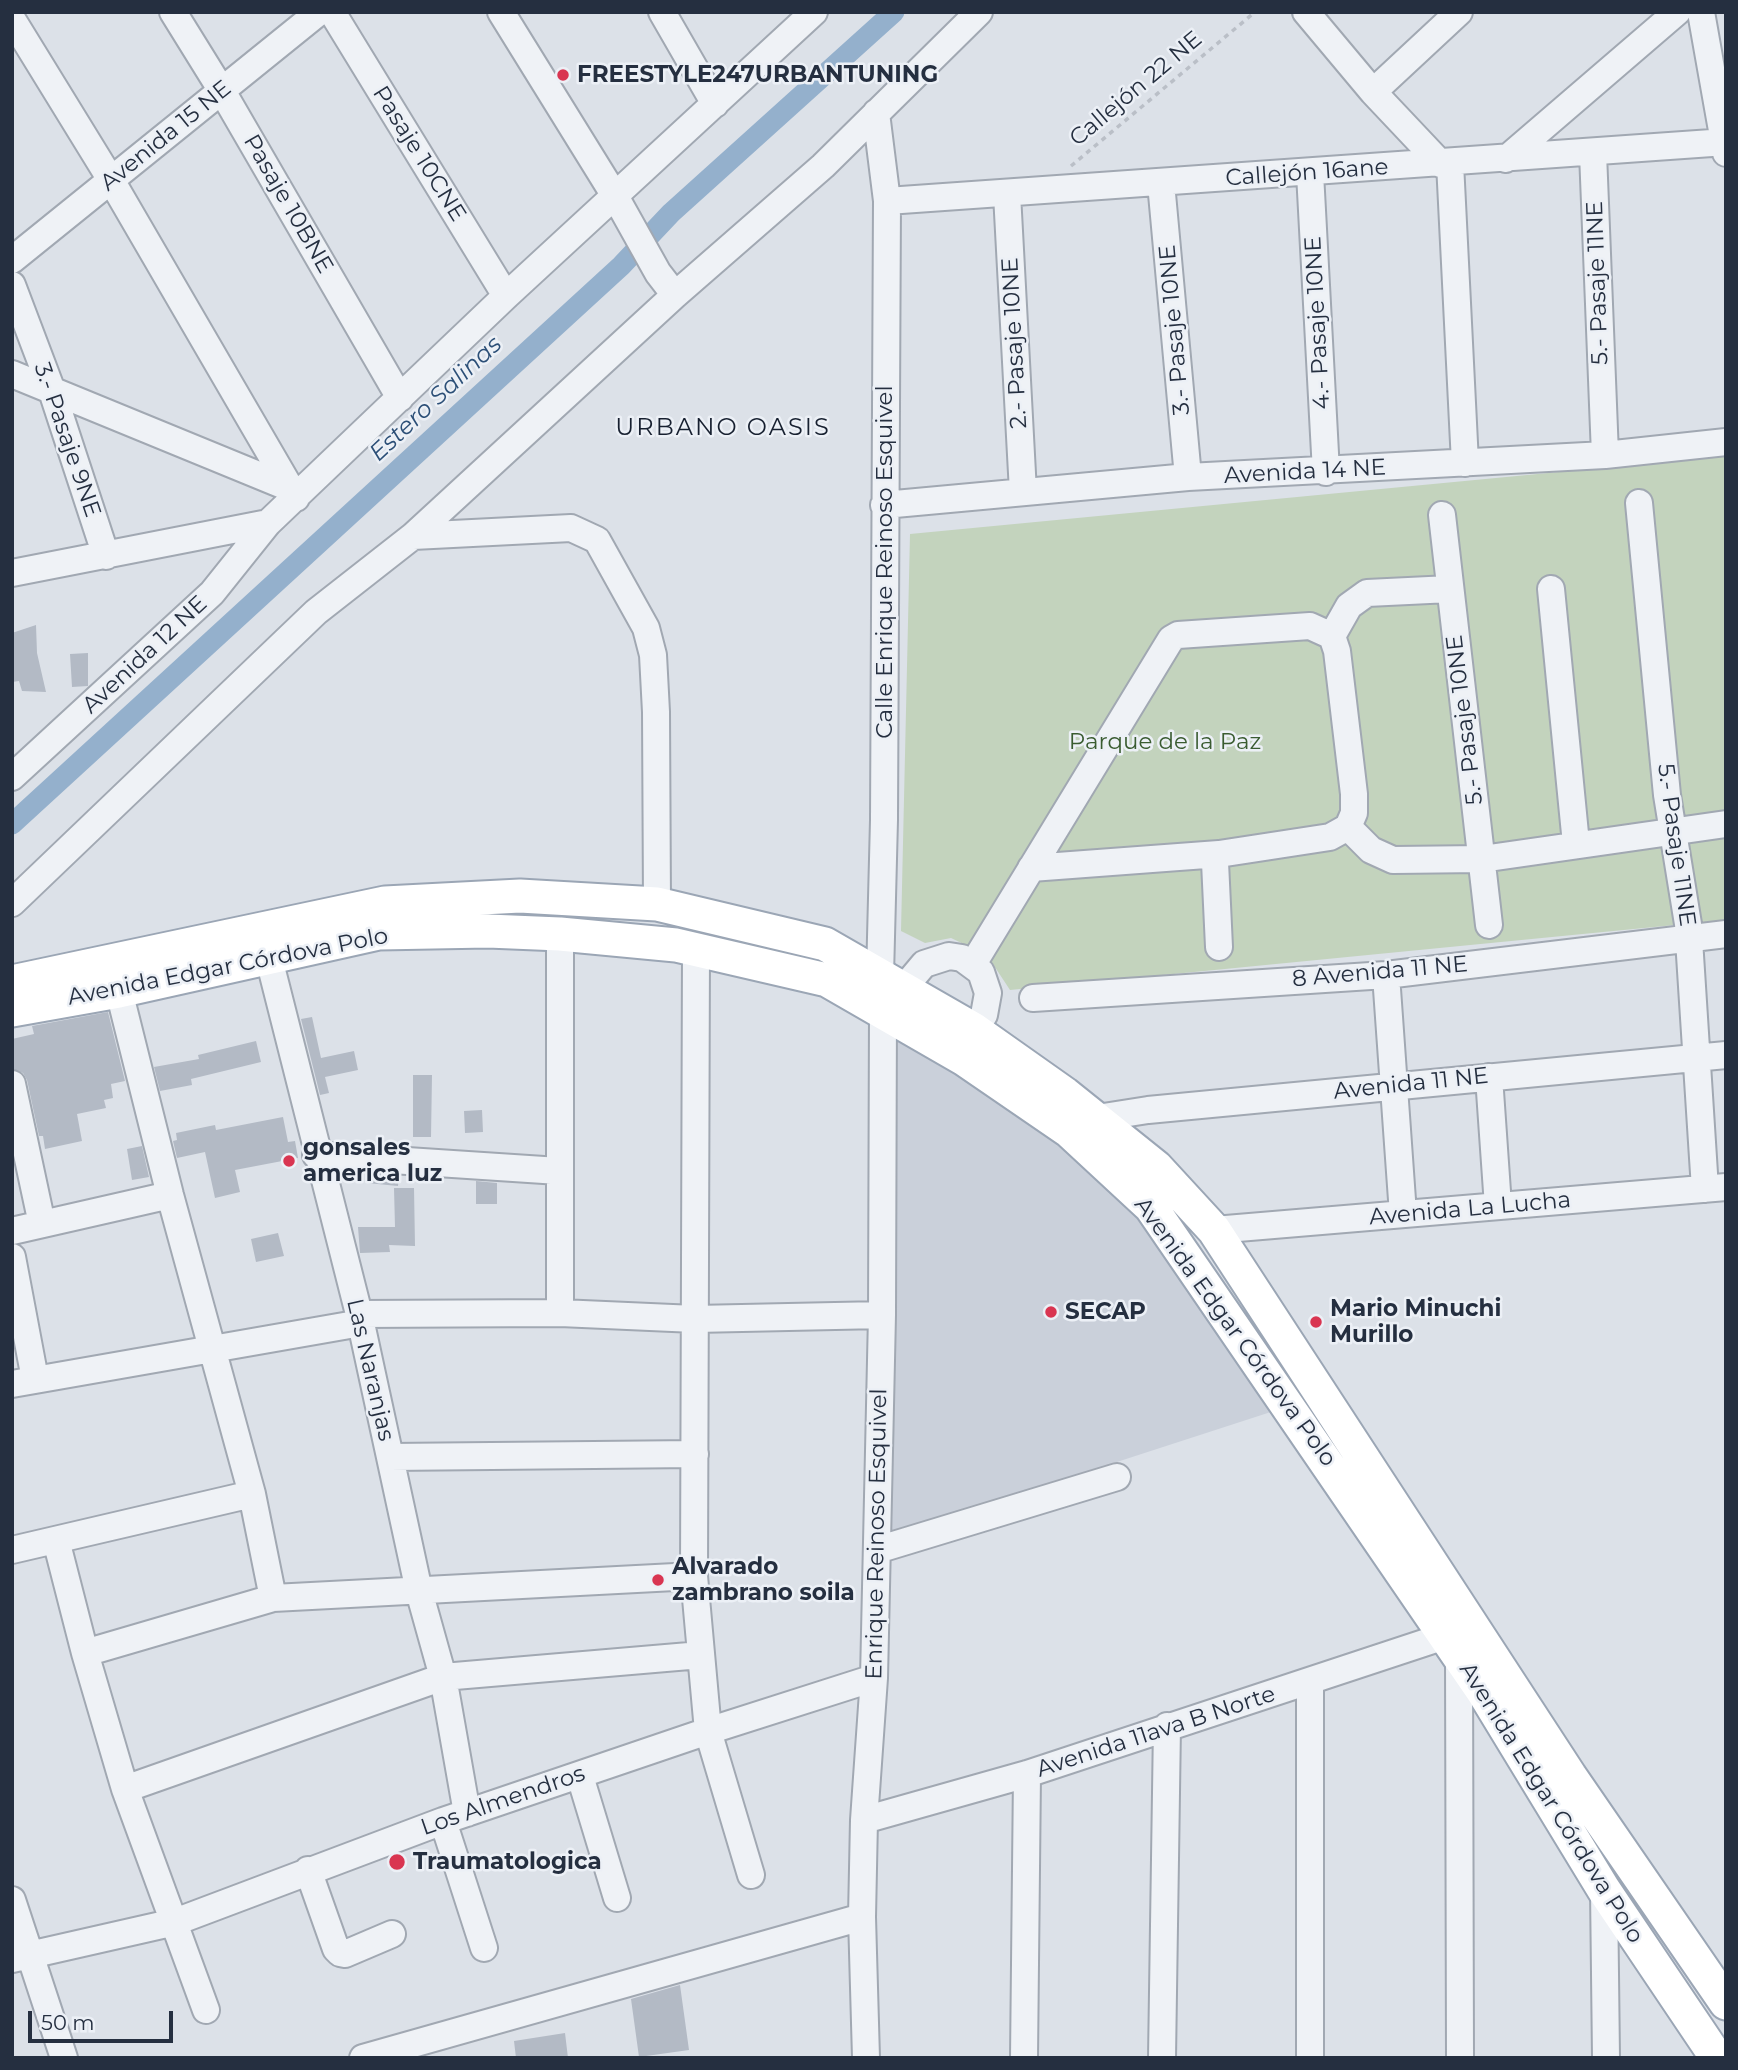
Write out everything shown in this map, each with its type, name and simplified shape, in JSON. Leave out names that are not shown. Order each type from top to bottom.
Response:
[{"type":"main road","name":"Avenida Edgar Córdova Polo","points":[[12,1010],[119,990],[385,903],[520,896],[657,904],[825,944],[889,992],[964,1059],[1069,1131],[1151,1207],[1452,1647],[1604,1890],[1717,2058]]},
{"type":"main road","name":"Avenida Edgar Córdova Polo","points":[[12,982],[265,943],[379,933],[488,931],[560,934],[696,949],[889,992],[973,1029],[1097,1118],[1156,1167],[1214,1230],[1570,1776],[1726,2003]]},
{"type":"street","name":"Pasaje 10BNE","points":[[173,12],[222,91],[400,398]]},
{"type":"street","name":"Avenida 15 NE","points":[[12,260],[319,12]]},
{"type":"street","name":"Pasaje 10CNE","points":[[332,12],[506,296]]},
{"type":"street","points":[[501,12],[658,273],[675,295]]},
{"type":"street","points":[[662,12],[715,104]]},
{"type":"street","points":[[400,398],[506,296],[619,205],[715,104],[814,12]]},
{"type":"street","points":[[12,903],[316,612],[413,536],[675,295],[823,166],[979,12]]},
{"type":"street","points":[[1306,12],[1373,92],[1445,164],[1465,463]]},
{"type":"street","points":[[1373,92],[1459,12]]},
{"type":"street","points":[[1506,159],[1677,12]]},
{"type":"street","points":[[1701,12],[1725,145]]},
{"type":"street","points":[[12,19],[111,180],[293,493]]},
{"type":"street","name":"Calle Enrique Reinoso Esquivel","points":[[876,113],[887,201],[884,806],[889,992]]},
{"type":"street","name":"Callejón 16ane","points":[[887,201],[1725,145]]},
{"type":"street","name":"5.- Pasaje 11NE","points":[[1593,153],[1605,454]]},
{"type":"street","name":"4.- Pasaje 10NE","points":[[1310,173],[1326,472]]},
{"type":"street","name":"3.- Pasaje 10NE","points":[[1161,183],[1188,477]]},
{"type":"street","name":"2.- Pasaje 10NE","points":[[1007,194],[1023,492]]},
{"type":"street","name":"3.- Pasaje 9NE","points":[[12,285],[51,388],[106,556]]},
{"type":"street","points":[[12,374],[51,388],[293,493]]},
{"type":"street","name":"Avenida 12 NE","points":[[12,777],[212,593],[293,493],[400,398]]},
{"type":"street","name":"Avenida 14 NE","points":[[884,505],[1188,477],[1326,472],[1605,454],[1726,442]]},
{"type":"street","name":"5.- Pasaje 11NE","points":[[1639,503],[1667,794],[1689,938],[1697,1057],[1716,1188]]},
{"type":"street","name":"5.- Pasaje 10NE","points":[[1442,515],[1489,925]]},
{"type":"street","points":[[12,573],[268,523]]},
{"type":"street","points":[[413,536],[571,528],[597,540],[646,628],[653,655],[657,904]]},
{"type":"street","points":[[1332,636],[1349,606],[1367,593],[1450,589]]},
{"type":"street","points":[[1551,589],[1576,844]]},
{"type":"street","points":[[973,964],[1031,868],[1171,639],[1178,635],[1310,626],[1332,636],[1337,651],[1354,793],[1354,813],[1348,827],[1330,837],[1219,854],[1031,868]]},
{"type":"street","points":[[1348,827],[1371,850],[1393,860],[1482,859],[1673,829],[1726,824]]},
{"type":"street","points":[[1219,854],[1215,862],[1219,947]]},
{"type":"street","points":[[560,934],[560,1313]]},
{"type":"street","name":"8 Avenida 11 NE","points":[[1033,998],[1386,975],[1726,934]]},
{"type":"street","name":"Las Naranjas","points":[[265,943],[316,1155],[360,1318],[419,1591],[443,1677],[455,1817],[484,1948]]},
{"type":"street","points":[[696,949],[694,1576],[708,1731],[751,1875]]},
{"type":"street","points":[[889,992],[924,964],[936,958],[962,958],[981,972],[988,993],[984,1015],[973,1029]]},
{"type":"street","points":[[1386,975],[1403,1214]]},
{"type":"street","points":[[119,990],[170,1195],[251,1494],[273,1598]]},
{"type":"street","name":"Enrique Reinoso Esquivel","points":[[866,2058],[862,1917],[864,1820],[874,1678],[889,992]]},
{"type":"street","name":"Avenida 11 NE","points":[[1097,1118],[1148,1110],[1726,1055]]},
{"type":"street","points":[[1489,1077],[1498,1206]]},
{"type":"street","points":[[12,1084],[42,1224]]},
{"type":"street","points":[[316,1155],[559,1171]]},
{"type":"street","name":"Avenida La Lucha","points":[[1214,1230],[1716,1188]]},
{"type":"street","points":[[12,1231],[170,1195]]},
{"type":"street","points":[[12,1257],[24,1381],[212,1350],[360,1318],[560,1313],[695,1319],[882,1315]]},
{"type":"street","points":[[390,1457],[695,1454]]},
{"type":"street","points":[[877,1550],[1117,1477]]},
{"type":"street","points":[[12,1550],[251,1494]]},
{"type":"street","points":[[56,1540],[85,1653],[125,1789],[206,2010]]},
{"type":"street","points":[[85,1653],[273,1598],[694,1576]]},
{"type":"street","points":[[1452,1647],[1460,2058]]},
{"type":"street","name":"Avenida 11ava B Norte","points":[[864,1820],[1027,1774],[1167,1726],[1310,1682],[1452,1647]]},
{"type":"street","points":[[125,1789],[443,1677],[701,1656]]},
{"type":"street","name":"Los Almendros","points":[[21,1958],[175,1922],[455,1817],[874,1678]]},
{"type":"street","points":[[1310,1682],[1310,2058]]},
{"type":"street","points":[[1162,2058],[1167,1726]]},
{"type":"street","points":[[1024,2058],[1027,1774]]},
{"type":"street","points":[[580,1776],[617,1898]]},
{"type":"street","points":[[308,1870],[336,1949],[341,1953],[345,1954],[392,1934]]},
{"type":"street","points":[[1604,1890],[1606,2058]]},
{"type":"street","points":[[12,1900],[21,1958],[64,2058]]},
{"type":"street","points":[[363,2058],[862,1917]]},
{"type":"path","name":"Callejón 22 NE","points":[[1070,166],[1255,12]]},
{"type":"shaded area","name":"SECAP","points":[[893,1034],[972,1075],[1144,1215],[1277,1410],[892,1535]]},
{"type":"green space","name":"Parque de la Paz","points":[[1726,456],[1726,920],[1010,990],[987,955],[951,938],[925,943],[901,931],[910,534]]},
{"type":"building","points":[[36,625],[37,653],[46,692],[22,691],[19,681],[12,682],[12,633]]},
{"type":"building","points":[[88,653],[88,686],[72,687],[70,654]]},
{"type":"building","points":[[108,1012],[125,1081],[111,1084],[113,1098],[104,1100],[106,1108],[77,1114],[82,1141],[45,1149],[43,1136],[39,1136],[27,1080],[23,1073],[12,1069],[12,1039],[34,1034],[32,1026]]},
{"type":"building","points":[[312,1017],[321,1058],[354,1051],[358,1070],[325,1077],[329,1093],[320,1095],[301,1019]]},
{"type":"building","points":[[256,1041],[261,1062],[191,1079],[192,1085],[160,1091],[154,1067],[199,1059],[198,1055]]},
{"type":"building","points":[[413,1075],[432,1075],[431,1137],[413,1137]]},
{"type":"building","points":[[482,1110],[483,1132],[465,1133],[464,1111]]},
{"type":"building","points":[[283,1117],[288,1142],[295,1141],[298,1158],[235,1170],[240,1192],[215,1198],[205,1152],[177,1158],[173,1141],[177,1140],[176,1133],[215,1125],[216,1130]]},
{"type":"building","points":[[142,1146],[149,1177],[132,1180],[127,1149]]},
{"type":"building","points":[[368,1174],[399,1176],[398,1186],[367,1183]]},
{"type":"building","points":[[476,1181],[497,1183],[497,1204],[476,1204]]},
{"type":"building","points":[[394,1188],[414,1188],[415,1246],[389,1245],[390,1252],[360,1253],[358,1227],[395,1227]]},
{"type":"building","points":[[278,1233],[284,1256],[256,1262],[251,1239]]},
{"type":"building","points":[[680,1985],[689,2050],[639,2057],[631,1999]]},
{"type":"building","points":[[565,2033],[568,2058],[516,2058],[514,2041]]},
{"type":"waterway","name":"Estero Salinas","points":[[12,824],[621,266],[671,213],[894,12]]},
{"type":"place","name":"FREESTYLE247URBANTUNING","points":[[563,75]]},
{"type":"place","name":"gonsales america luz","points":[[289,1161]]},
{"type":"place","name":"SECAP","points":[[1051,1312]]},
{"type":"place","name":"Mario Minuchi Murillo","points":[[1316,1322]]},
{"type":"place","name":"Alvarado zambrano soila","points":[[658,1580]]},
{"type":"place","name":"Traumatologica","points":[[397,1862]]},
{"type":"district","name":"URBANO OASIS","points":[[723,428]]}]
